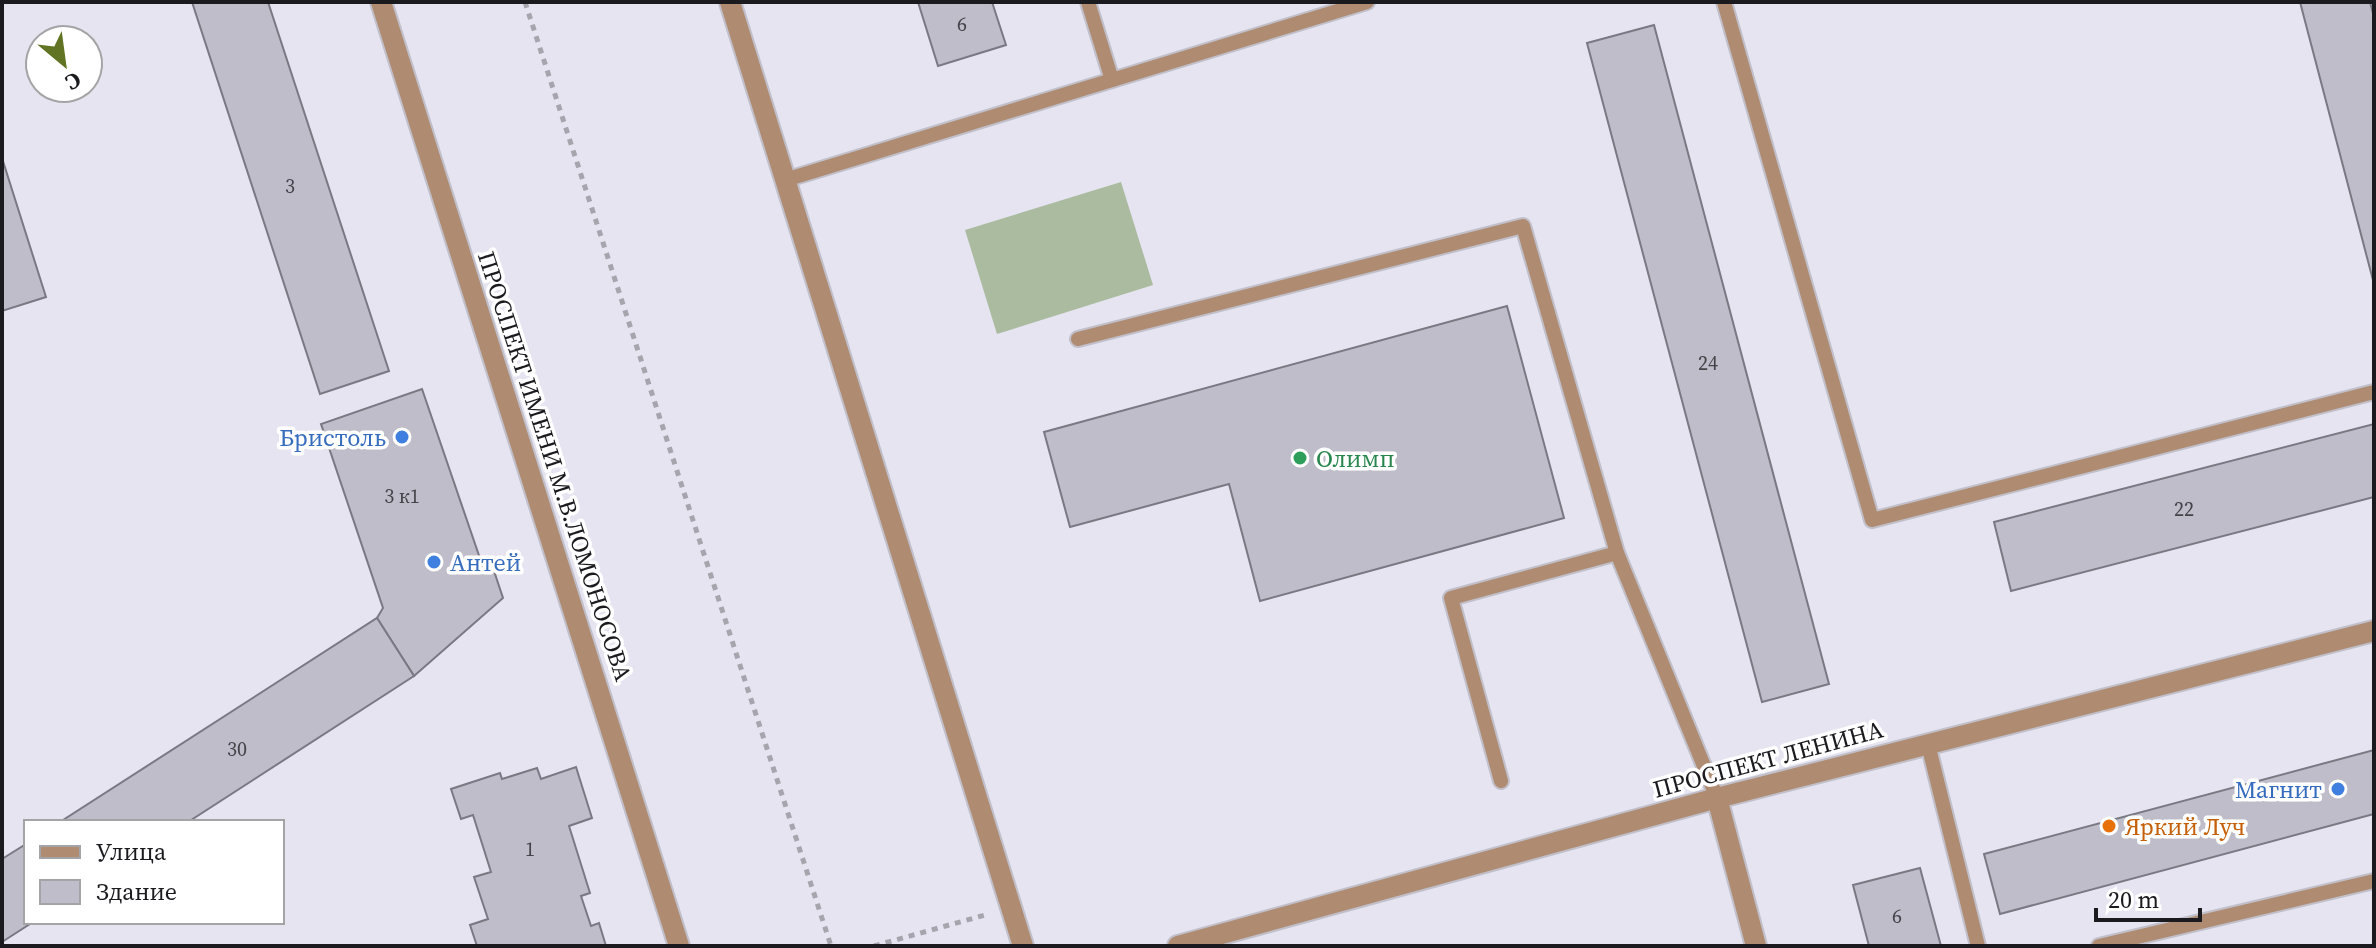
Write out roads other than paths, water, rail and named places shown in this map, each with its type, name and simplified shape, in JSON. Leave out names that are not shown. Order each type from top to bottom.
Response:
[{"type":"street","name":"ПРОСПЕКТ ИМЕНИ М.В.ЛОМОНОСОВА","points":[[381,2],[679,946]]},
{"type":"street","points":[[730,2],[1023,946]]},
{"type":"street","name":"ПРОСПЕКТ ЛЕНИНА","points":[[1178,946],[1717,798],[2374,631]]},
{"type":"street","points":[[1717,798],[1756,946]]},
{"type":"lane","points":[[1088,2],[1112,80]]},
{"type":"lane","points":[[785,180],[1367,2]]},
{"type":"lane","points":[[1724,2],[1872,520],[2374,392]]},
{"type":"lane","points":[[1078,339],[1523,226],[1617,553],[1717,798]]},
{"type":"lane","points":[[1501,781],[1451,598],[1617,553]]},
{"type":"lane","points":[[1928,744],[1978,946]]},
{"type":"lane","points":[[2099,946],[2374,881]]},
{"type":"place","name":"Бристоль","points":[[402,437]]},
{"type":"place","name":"Олимп","points":[[1300,458]]},
{"type":"place","name":"Антей","points":[[434,562]]},
{"type":"place","name":"Магнит","points":[[2338,789]]},
{"type":"place","name":"Яркий Луч","points":[[2109,826]]}]
